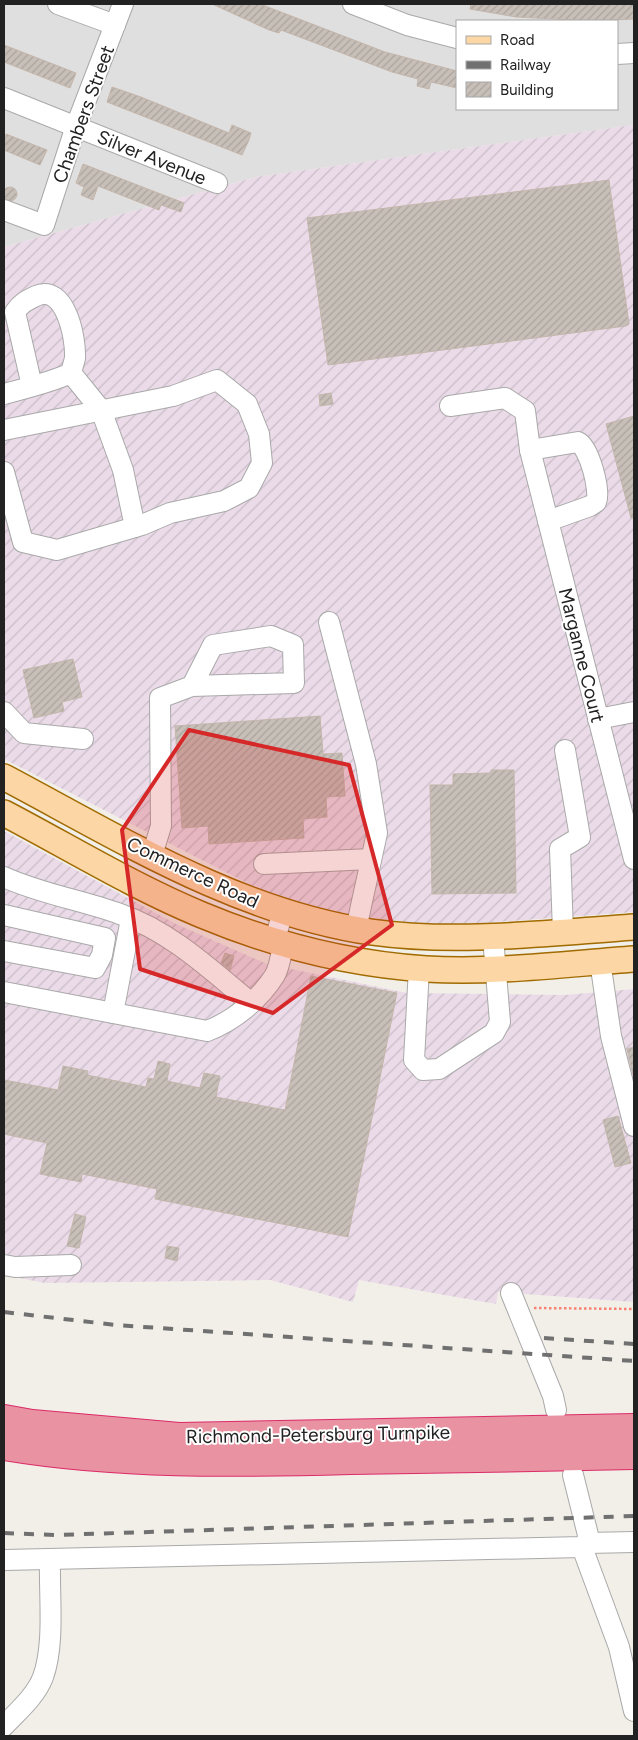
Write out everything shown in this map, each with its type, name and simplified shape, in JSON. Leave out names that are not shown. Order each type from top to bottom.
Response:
[{"type":"highway","name":"Richmond-Petersburg Turnpike","points":[[4,1419],[32,1424],[179,1437],[634,1428]]},
{"type":"highway","name":"Richmond-Petersburg Turnpike","points":[[4,1446],[40,1452],[159,1461],[275,1462],[634,1454]]},
{"type":"main road","name":"Commerce Road","points":[[4,777],[152,855],[232,894],[283,912],[356,929],[418,936],[493,937],[634,927]]},
{"type":"main road","name":"Commerce Road","points":[[4,813],[174,903],[279,950],[419,968],[496,969],[634,959]]},
{"type":"street","points":[[58,4],[114,25]]},
{"type":"street","name":"Chambers Street","points":[[4,210],[44,225],[76,126],[123,4]]},
{"type":"street","points":[[352,4],[407,25],[456,38]]},
{"type":"street","points":[[618,54],[634,53]]},
{"type":"street","name":"Silver Avenue","points":[[4,98],[217,183]]},
{"type":"street","points":[[32,386],[15,312],[22,302],[39,294],[51,295],[64,306],[75,358],[71,373]]},
{"type":"street","points":[[4,394],[71,373]]},
{"type":"street","points":[[71,373],[101,410],[123,470],[134,527]]},
{"type":"street","points":[[4,430],[173,396],[217,380],[247,404],[259,434],[262,463],[249,488],[224,501],[170,514],[57,550],[13,543],[4,472]]},
{"type":"street","name":"Marganne Court","points":[[450,406],[505,398],[525,411],[530,450],[634,859]]},
{"type":"street","points":[[530,450],[578,442],[588,452],[598,494],[596,502],[590,506],[548,521]]},
{"type":"street","points":[[329,622],[366,764],[377,833],[356,929]]},
{"type":"street","points":[[152,855],[161,826],[160,698],[192,686],[294,683],[294,645],[271,636],[213,645],[192,686]]},
{"type":"street","points":[[4,712],[24,732],[83,739]]},
{"type":"street","points":[[598,719],[634,712]]},
{"type":"street","points":[[563,932],[560,849],[580,837],[565,750]]},
{"type":"street","points":[[264,864],[371,859]]},
{"type":"street","points":[[4,878],[20,885],[132,919],[162,934],[252,1003]]},
{"type":"street","points":[[4,992],[207,1031],[220,1026],[252,1003],[276,974],[283,912]]},
{"type":"street","points":[[4,915],[105,938],[102,955],[95,968],[4,950]]},
{"type":"street","points":[[113,1013],[132,919]]},
{"type":"street","points":[[419,968],[414,1060],[423,1070],[439,1069],[494,1033],[500,1022],[493,937]]},
{"type":"street","points":[[600,961],[611,1036],[634,1126]]},
{"type":"street","points":[[4,1265],[16,1267],[71,1265]]},
{"type":"street","points":[[514,1300],[556,1410]]},
{"type":"street","points":[[572,1475],[588,1536],[584,1545],[619,1646],[634,1711]]},
{"type":"street","points":[[4,1560],[584,1545],[634,1542]]},
{"type":"street","points":[[4,1726],[27,1702],[42,1678],[48,1654],[50,1560]]},
{"type":"path","points":[[514,1300],[634,1309]]},
{"type":"highlighted area","points":[[189,730],[349,765],[392,925],[273,1013],[140,969],[122,830]]},
{"type":"shaded area","points":[[4,4],[634,4],[634,125],[256,177],[4,247]]},
{"type":"shaded area","points":[[634,125],[634,912],[443,926],[380,919],[298,905],[253,886],[4,759],[4,247],[256,177]]},
{"type":"shaded area","points":[[4,831],[176,924],[267,964],[407,993],[565,995],[634,989],[634,1302],[498,1292],[496,1304],[359,1280],[353,1302],[270,1280],[45,1283],[4,1275]]},
{"type":"building","points":[[212,4],[260,4],[385,52],[456,71],[456,88],[431,82],[429,89],[417,86],[418,79],[392,72],[281,30],[279,33]]},
{"type":"building","points":[[471,4],[634,4],[634,19],[574,20],[516,17],[470,9]]},
{"type":"building","points":[[4,45],[76,73],[70,88],[4,62]]},
{"type":"building","points":[[112,87],[229,133],[232,125],[251,133],[249,140],[242,155],[107,102]]},
{"type":"building","points":[[6,134],[47,150],[40,165],[4,150]]},
{"type":"building","points":[[83,164],[184,203],[181,212],[161,205],[159,210],[98,186],[93,200],[81,195],[84,187],[76,183]]},
{"type":"building","points":[[609,180],[629,324],[626,326],[328,365],[307,218]]},
{"type":"building","points":[[10,187],[15,189],[17,194],[15,199],[10,201],[5,199],[3,194],[5,189]]},
{"type":"building","points":[[331,393],[333,404],[320,406],[319,395]]},
{"type":"building","points":[[634,416],[634,518],[631,518],[606,424]]},
{"type":"building","points":[[73,659],[82,697],[62,702],[64,711],[34,718],[23,670]]},
{"type":"building","points":[[320,716],[323,754],[342,753],[345,796],[326,797],[327,817],[303,819],[304,838],[209,844],[208,826],[182,828],[175,726]]},
{"type":"building","points":[[491,770],[514,770],[516,893],[432,894],[430,785],[453,785],[453,774],[491,773]]},
{"type":"building","points":[[225,953],[234,956],[230,970],[221,963]]},
{"type":"building","points":[[311,976],[397,993],[348,1237],[155,1199],[157,1189],[82,1174],[81,1182],[40,1174],[47,1143],[4,1134],[4,1080],[58,1090],[63,1066],[88,1071],[87,1075],[146,1087],[148,1078],[154,1079],[158,1061],[170,1064],[167,1081],[200,1088],[204,1073],[220,1076],[216,1097],[285,1110]]},
{"type":"building","points":[[634,1047],[634,1079],[627,1049]]},
{"type":"building","points":[[618,1116],[631,1163],[615,1167],[603,1120]]},
{"type":"building","points":[[75,1214],[86,1217],[79,1248],[67,1246]]},
{"type":"building","points":[[167,1246],[179,1248],[177,1261],[165,1258]]},
{"type":"railway","points":[[4,1312],[116,1325],[634,1361]]},
{"type":"railway","points":[[544,1338],[634,1344]]},
{"type":"railway","points":[[4,1533],[57,1535],[634,1516]]}]
